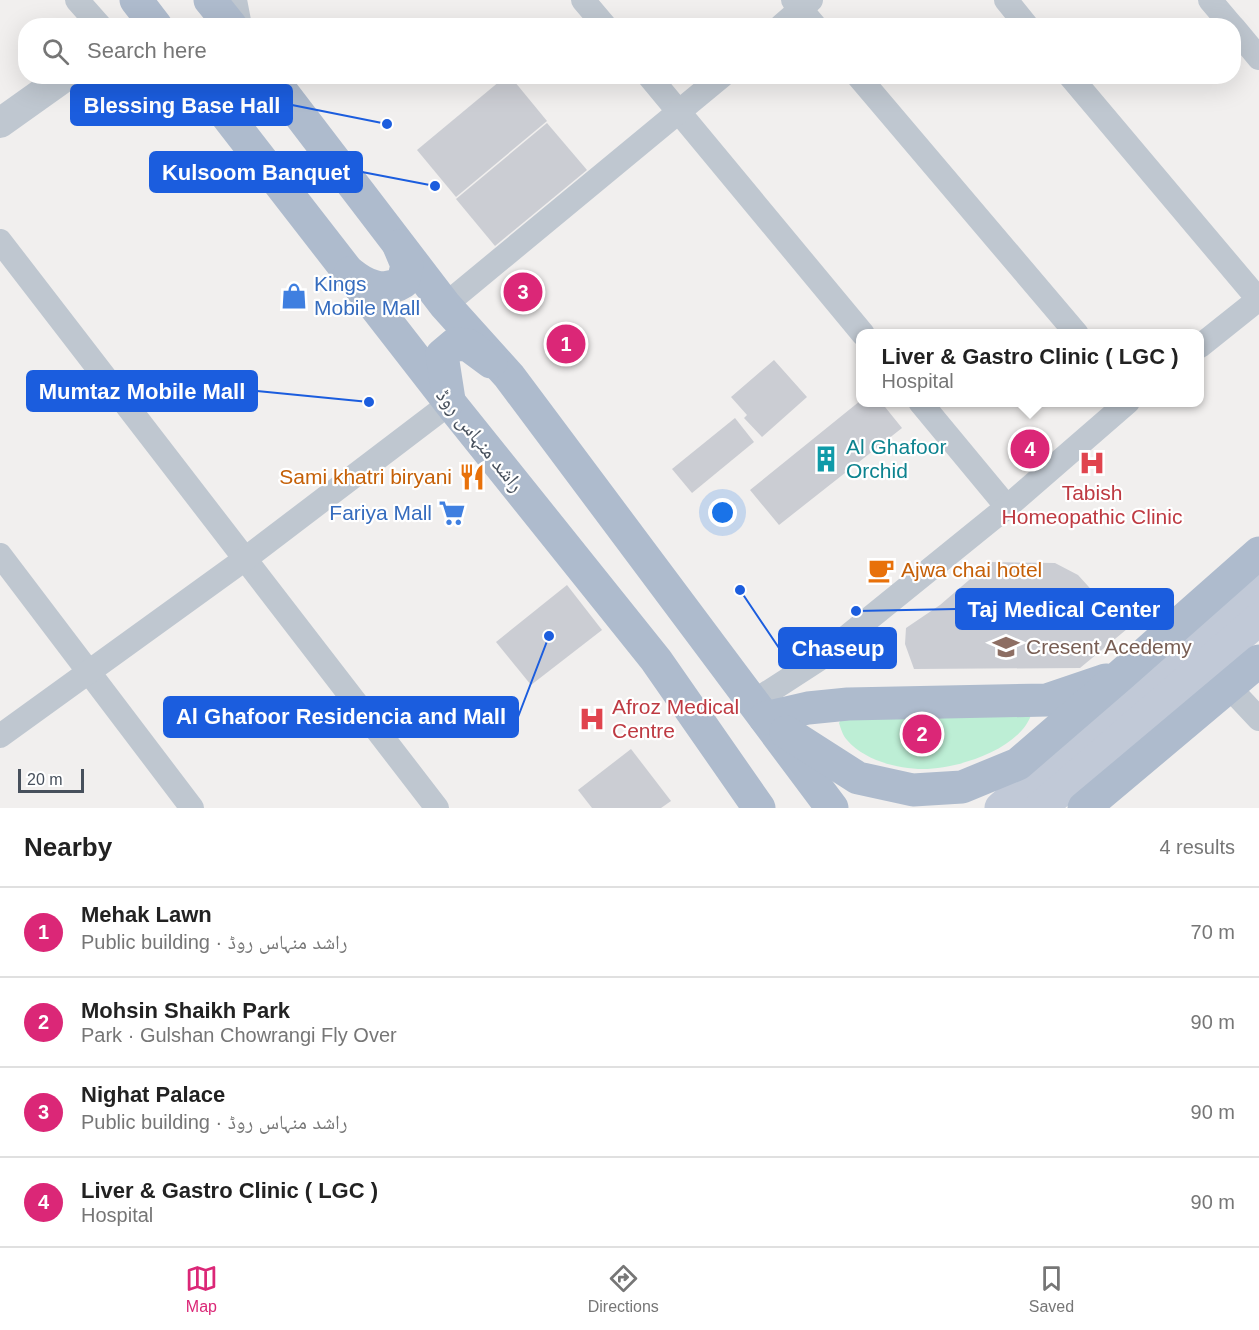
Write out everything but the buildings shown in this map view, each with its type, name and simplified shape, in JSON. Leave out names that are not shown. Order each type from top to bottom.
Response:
[{"type":"main road","points":[[210,0],[225,18]]},
{"type":"main road","name":"راشد منہاس روڈ","points":[[202,84],[450,403],[656,660],[759,808]]},
{"type":"main road","points":[[276,84],[445,305],[509,376],[832,808]]},
{"type":"main road","points":[[347,271],[358,280],[379,288],[389,289],[396,286],[403,282],[406,269],[399,246]]},
{"type":"main road","points":[[450,403],[442,355],[455,344],[468,345],[509,376]]},
{"type":"main road","points":[[759,710],[822,757],[858,778],[914,790],[962,787],[1018,764],[1259,553]]},
{"type":"main road","points":[[1001,808],[1259,586]]},
{"type":"main road","points":[[1040,808],[1259,619]]},
{"type":"main road","points":[[1084,808],[1259,662]]},
{"type":"main road","points":[[759,710],[848,704],[1047,700],[1122,675]]},
{"type":"main road","points":[[694,716],[728,808]]},
{"type":"street","points":[[77,0],[93,18]]},
{"type":"street","points":[[235,0],[238,18]]},
{"type":"street","points":[[583,0],[598,18]]},
{"type":"street","points":[[1006,0],[1021,18]]},
{"type":"street","points":[[1210,0],[1225,18]]},
{"type":"street","points":[[792,18],[805,9]]},
{"type":"street","points":[[1241,37],[1259,58]]},
{"type":"street","points":[[0,123],[55,84]]},
{"type":"street","points":[[656,84],[860,329]]},
{"type":"street","points":[[445,305],[713,84]]},
{"type":"street","points":[[865,84],[1074,329]]},
{"type":"street","points":[[1077,84],[1258,299],[1204,343]]},
{"type":"street","points":[[0,241],[437,808]]},
{"type":"street","points":[[0,736],[245,559],[450,403]]},
{"type":"street","points":[[924,407],[1007,507]]},
{"type":"street","points":[[759,710],[1007,507],[1122,407]]},
{"type":"street","points":[[0,555],[192,808]]},
{"type":"street","points":[[1229,687],[1259,720]]},
{"type":"green space","points":[[845,712],[1032,712],[1026,725],[1016,737],[987,754],[953,765],[923,769],[892,765],[862,753],[844,736],[839,723]]},
{"type":"place","name":"Blessing Base Hall","points":[[387,124]]},
{"type":"place","name":"Kulsoom Banquet","points":[[435,186]]},
{"type":"place","name":"Nighat Palace","points":[[523,292]]},
{"type":"place","name":"Kings Mobile Mall","points":[[294,296]]},
{"type":"place","name":"Mehak Lawn","points":[[566,344]]},
{"type":"place","name":"Mumtaz Mobile Mall","points":[[369,402]]},
{"type":"place","name":"Liver & Gastro Clinic ( LGC )","points":[[1030,449]]},
{"type":"place","name":"Al Ghafoor Orchid","points":[[826,459]]},
{"type":"place","name":"Tabish Homeopathic Clinic","points":[[1092,463]]},
{"type":"place","name":"Sami khatri biryani","points":[[472,477]]},
{"type":"place","name":"Fariya Mall","points":[[452,513]]},
{"type":"place","name":"Ajwa chai hotel","points":[[881,570]]},
{"type":"place","name":"Chaseup","points":[[740,590]]},
{"type":"place","name":"Taj Medical Center","points":[[856,611]]},
{"type":"place","name":"Al Ghafoor Residencia and Mall","points":[[549,636]]},
{"type":"place","name":"Cresent Acedemy","points":[[1006,647]]},
{"type":"place","name":"Afroz Medical Centre","points":[[592,719]]},
{"type":"place","name":"Mohsin Shaikh Park","points":[[922,734]]}]
